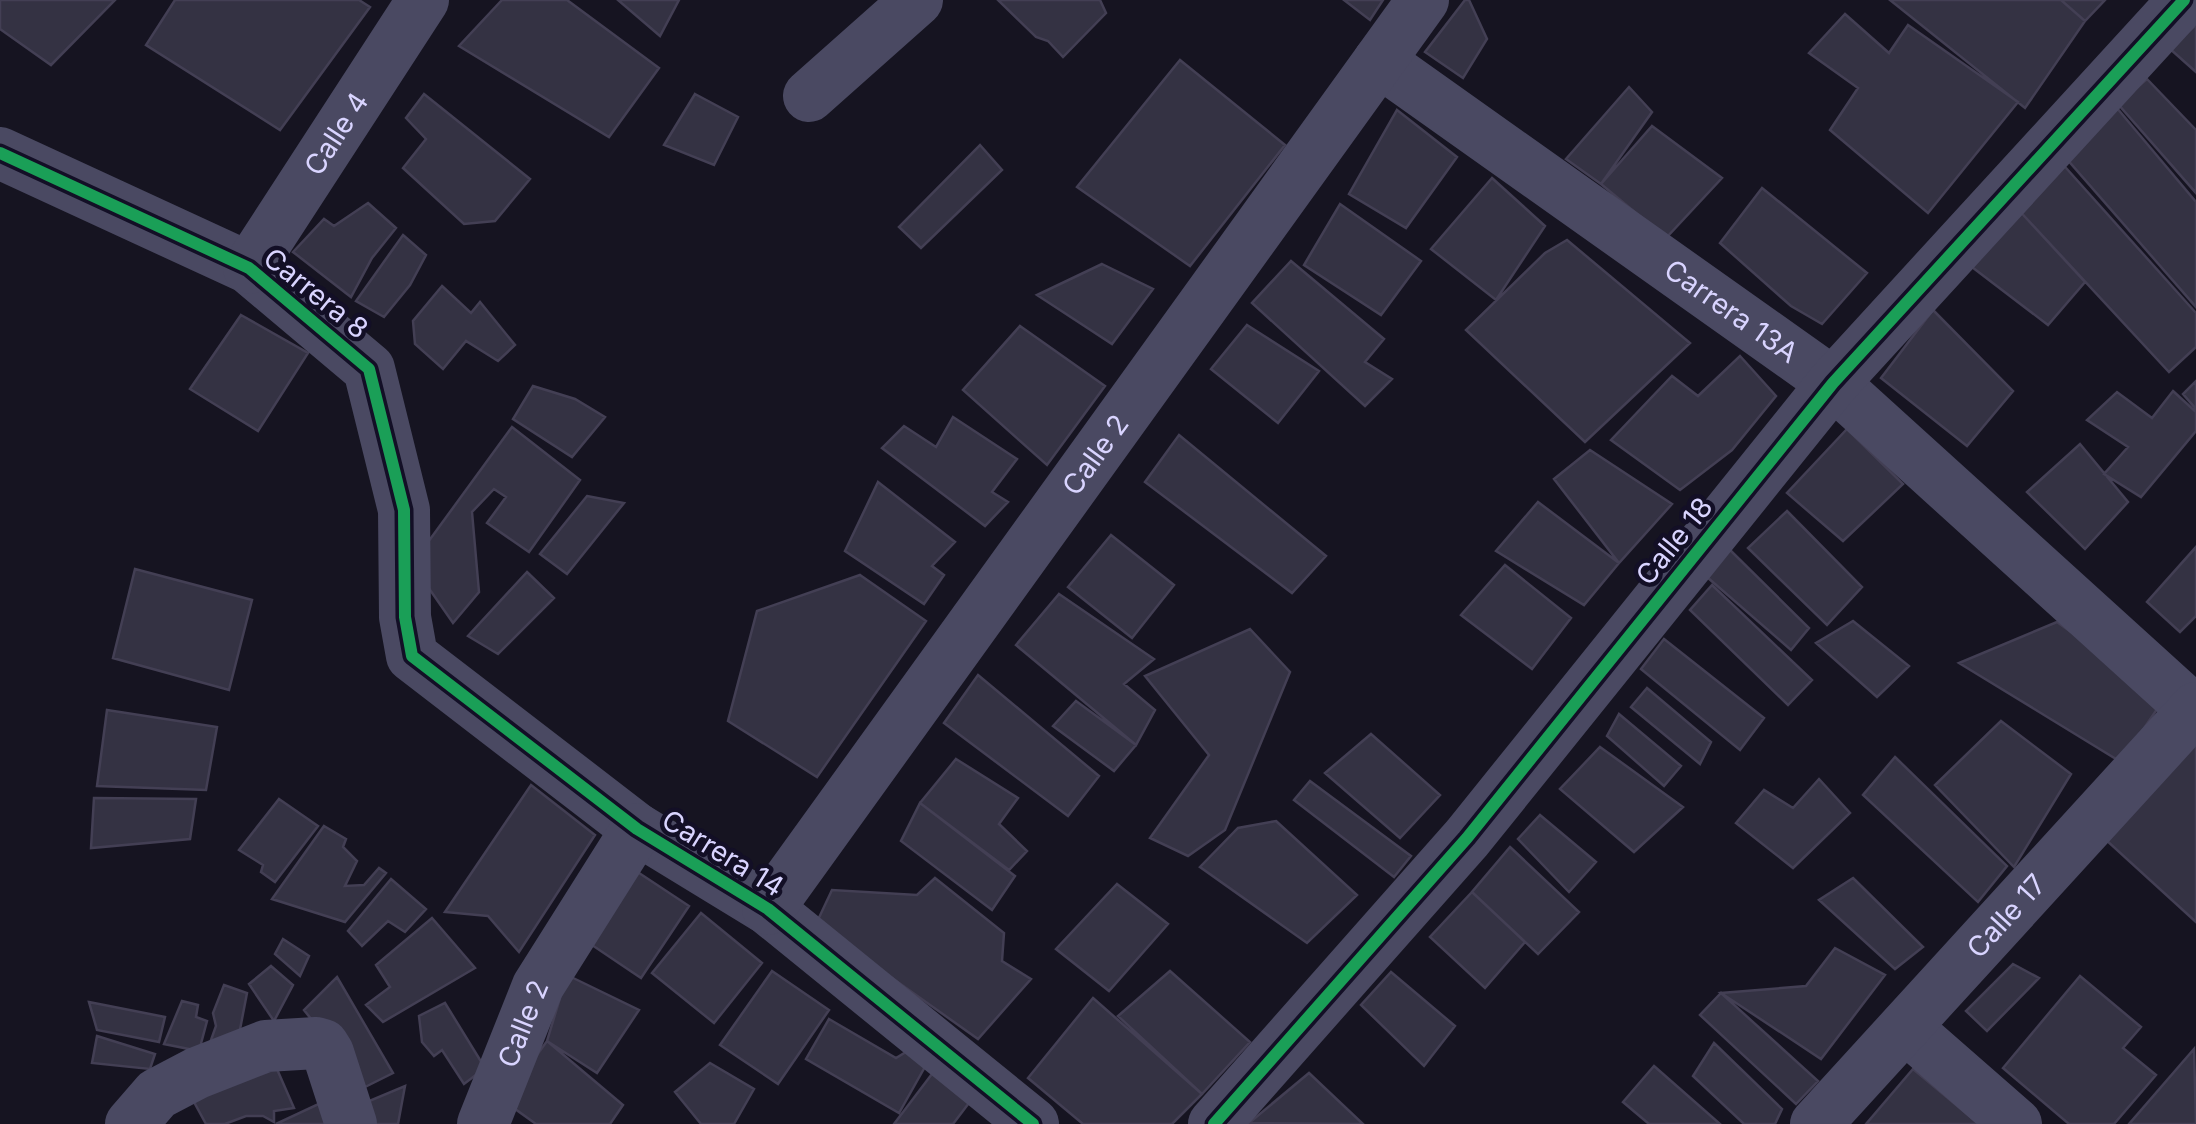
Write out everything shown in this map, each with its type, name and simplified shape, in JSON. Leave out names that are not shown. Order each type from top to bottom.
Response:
[{"type":"street","name":"Calle 4","points":[[249,268],[423,0]]},
{"type":"street","points":[[809,96],[917,0]]},
{"type":"street","name":"Calle 2","points":[[768,908],[1423,0]]},
{"type":"street","name":"Calle 18","points":[[1214,1124],[1467,838],[1833,383],[2184,0]]},
{"type":"street","name":"Carrera 13A","points":[[1379,61],[1833,383],[2195,710]]},
{"type":"street","name":"Carrera 8","points":[[0,152],[249,268],[369,369],[404,510],[405,617]]},
{"type":"street","name":"Carrera 14","points":[[405,617],[412,656],[636,829],[768,908],[1033,1124]]},
{"type":"street","name":"Calle 17","points":[[1816,1124],[2195,710]]},
{"type":"street","name":"Calle 2","points":[[483,1124],[538,986],[636,829]]},
{"type":"street","points":[[1905,1027],[2016,1124]]},
{"type":"street","points":[[131,1124],[157,1094],[197,1073],[266,1046],[316,1042],[328,1053],[351,1124]]},
{"type":"building","points":[[0,0],[115,0],[51,65],[0,29]]},
{"type":"building","points":[[175,0],[359,0],[370,7],[280,130],[146,45]]},
{"type":"building","points":[[502,0],[567,0],[659,68],[609,137],[459,46]]},
{"type":"building","points":[[618,0],[679,0],[660,36]]},
{"type":"building","points":[[998,0],[1100,0],[1106,13],[1063,57]]},
{"type":"building","points":[[1344,0],[1383,0],[1370,20]]},
{"type":"building","points":[[1465,0],[1469,0],[1487,39],[1463,78],[1425,52]]},
{"type":"building","points":[[1890,0],[2061,0],[2085,21],[2025,108]]},
{"type":"building","points":[[2061,0],[2105,0],[2085,21]]},
{"type":"building","points":[[1845,14],[1889,53],[1908,25],[2018,102],[1928,213],[1830,130],[1858,88],[1809,53]]},
{"type":"building","points":[[2196,25],[2196,72],[2169,48]]},
{"type":"building","points":[[1180,60],[1285,145],[1190,266],[1077,187]]},
{"type":"building","points":[[2147,79],[2196,130],[2196,193],[2118,104]]},
{"type":"building","points":[[1629,87],[1652,112],[1601,184],[1566,159]]},
{"type":"building","points":[[424,94],[530,179],[495,221],[464,224],[403,168],[426,139],[406,118]]},
{"type":"building","points":[[695,94],[738,117],[714,165],[664,145]]},
{"type":"building","points":[[2111,101],[2196,202],[2196,307],[2059,150]]},
{"type":"building","points":[[1397,110],[1457,157],[1406,228],[1349,194]]},
{"type":"building","points":[[1652,126],[1722,178],[1666,238],[1601,184]]},
{"type":"building","points":[[980,145],[1002,170],[921,248],[899,227]]},
{"type":"building","points":[[2058,159],[2196,313],[2196,347],[2169,372],[2015,206]]},
{"type":"building","points":[[1492,178],[1545,226],[1496,300],[1431,249]]},
{"type":"building","points":[[1762,188],[1867,273],[1822,324],[1791,306],[1720,243]]},
{"type":"building","points":[[368,203],[396,228],[372,258],[351,297],[293,252],[324,219],[334,226]]},
{"type":"building","points":[[1340,204],[1421,261],[1381,315],[1304,265]]},
{"type":"building","points":[[2015,206],[2085,282],[2048,325],[1968,264]]},
{"type":"building","points":[[403,235],[426,255],[410,285],[384,317],[356,301]]},
{"type":"building","points":[[1567,240],[1690,343],[1585,442],[1466,330],[1545,253]]},
{"type":"building","points":[[1291,261],[1384,339],[1365,362],[1392,379],[1365,406],[1252,303]]},
{"type":"building","points":[[1102,264],[1153,289],[1112,344],[1037,295]]},
{"type":"building","points":[[442,286],[471,313],[480,302],[515,345],[498,361],[466,341],[443,369],[415,344],[413,321]]},
{"type":"building","points":[[1933,310],[2013,391],[1967,446],[1881,378]]},
{"type":"building","points":[[241,315],[308,353],[258,431],[190,389]]},
{"type":"building","points":[[1247,325],[1319,371],[1278,423],[1211,369]]},
{"type":"building","points":[[1020,326],[1105,386],[1047,465],[963,390]]},
{"type":"building","points":[[1740,356],[1776,396],[1732,450],[1680,490],[1611,440],[1672,376],[1698,396]]},
{"type":"building","points":[[2196,381],[2196,409],[2183,394]]},
{"type":"building","points":[[533,386],[575,399],[605,417],[572,457],[513,419]]},
{"type":"building","points":[[2173,391],[2196,412],[2196,431],[2141,497],[2104,474],[2128,447],[2087,420],[2117,392],[2152,418]]},
{"type":"building","points":[[953,417],[1017,459],[992,492],[1008,502],[985,526],[882,448],[904,426],[936,447]]},
{"type":"building","points":[[512,427],[580,480],[529,552],[487,523],[506,497],[494,489],[472,512],[479,592],[453,623],[412,564]]},
{"type":"building","points":[[1847,429],[1903,484],[1843,541],[1787,493]]},
{"type":"building","points":[[1179,435],[1326,556],[1292,593],[1145,482]]},
{"type":"building","points":[[2080,444],[2128,502],[2085,549],[2027,492]]},
{"type":"building","points":[[1590,450],[1672,504],[1619,563],[1554,479]]},
{"type":"building","points":[[878,482],[955,542],[932,566],[944,575],[924,604],[845,551]]},
{"type":"building","points":[[587,496],[624,503],[567,574],[540,554]]},
{"type":"building","points":[[1538,502],[1619,563],[1584,605],[1496,551]]},
{"type":"building","points":[[1787,511],[1862,587],[1827,625],[1748,548]]},
{"type":"building","points":[[1111,535],[1174,585],[1132,638],[1068,587]]},
{"type":"building","points":[[2196,547],[2196,616],[2180,632],[2147,602]]},
{"type":"building","points":[[1730,550],[1809,628],[1791,650],[1707,577]]},
{"type":"building","points":[[1505,565],[1571,618],[1532,669],[1461,615]]},
{"type":"building","points":[[135,569],[252,600],[229,690],[113,658]]},
{"type":"building","points":[[527,572],[554,598],[498,654],[468,636]]},
{"type":"building","points":[[860,575],[926,621],[817,777],[728,721],[757,611]]},
{"type":"building","points":[[1712,585],[1812,680],[1788,705],[1690,610]]},
{"type":"building","points":[[1059,594],[1154,659],[1124,684],[1155,710],[1136,745],[1016,645]]},
{"type":"building","points":[[1853,621],[1909,666],[1877,697],[1816,643]]},
{"type":"building","points":[[2057,622],[2164,699],[2121,762],[1959,663]]},
{"type":"building","points":[[1250,629],[1290,672],[1225,830],[1188,856],[1150,838],[1209,755],[1145,676]]},
{"type":"building","points":[[1664,639],[1764,718],[1740,750],[1641,669]]},
{"type":"building","points":[[978,675],[1099,776],[1068,816],[944,723]]},
{"type":"building","points":[[1647,688],[1711,742],[1700,764],[1631,707]]},
{"type":"building","points":[[1076,701],[1136,745],[1114,771],[1053,726]]},
{"type":"building","points":[[107,710],[217,727],[206,790],[97,786]]},
{"type":"building","points":[[1619,714],[1681,766],[1664,786],[1607,736]]},
{"type":"building","points":[[2001,721],[2071,774],[2014,867],[1935,785]]},
{"type":"building","points":[[1371,734],[1440,795],[1400,838],[1325,773]]},
{"type":"building","points":[[2196,740],[2196,922],[2106,840]]},
{"type":"building","points":[[1600,747],[1683,807],[1634,852],[1560,789]]},
{"type":"building","points":[[1895,757],[2007,866],[1978,902],[1863,795]]},
{"type":"building","points":[[956,759],[1018,798],[999,824],[1027,851],[1009,870],[920,803]]},
{"type":"building","points":[[1819,779],[1850,813],[1793,868],[1736,823],[1764,790],[1793,808]]},
{"type":"building","points":[[1310,781],[1411,856],[1394,877],[1294,800]]},
{"type":"building","points":[[531,785],[595,835],[519,952],[488,916],[445,912]]},
{"type":"building","points":[[94,798],[196,799],[190,839],[91,848]]},
{"type":"building","points":[[279,799],[318,826],[275,882],[261,872],[263,865],[239,850]]},
{"type":"building","points":[[920,803],[1015,876],[992,910],[901,841]]},
{"type":"building","points":[[1540,815],[1596,862],[1569,892],[1518,839]]},
{"type":"building","points":[[1276,821],[1357,895],[1307,943],[1200,867],[1238,828]]},
{"type":"building","points":[[324,826],[346,839],[343,847],[357,861],[345,886],[364,885],[379,868],[386,873],[345,922],[272,899]]},
{"type":"building","points":[[1510,847],[1579,912],[1538,954],[1472,892]]},
{"type":"building","points":[[630,867],[689,906],[641,978],[583,939]]},
{"type":"building","points":[[935,878],[1004,933],[1002,961],[1031,979],[978,1039],[816,924],[832,890],[917,895]]},
{"type":"building","points":[[1853,878],[1923,947],[1895,969],[1819,900]]},
{"type":"building","points":[[391,879],[426,909],[405,932],[388,921],[362,946],[348,931]]},
{"type":"building","points":[[1117,884],[1168,924],[1109,991],[1056,949]]},
{"type":"building","points":[[1472,892],[1525,942],[1485,988],[1430,937]]},
{"type":"building","points":[[701,913],[762,963],[714,1023],[652,973]]},
{"type":"building","points":[[432,918],[475,968],[383,1022],[366,1005],[390,987],[376,965]]},
{"type":"building","points":[[283,939],[309,956],[300,976],[275,954]]},
{"type":"building","points":[[1835,948],[1885,975],[1821,1059],[1721,993],[1806,986]]},
{"type":"building","points":[[2013,964],[2039,978],[1987,1031],[1966,1011]]},
{"type":"building","points":[[271,966],[293,985],[274,1021],[249,984]]},
{"type":"building","points":[[772,971],[829,1010],[778,1084],[720,1045]]},
{"type":"building","points":[[1170,971],[1250,1042],[1202,1094],[1118,1016]]},
{"type":"building","points":[[1391,972],[1455,1026],[1424,1066],[1361,1005]]},
{"type":"building","points":[[567,975],[639,1010],[597,1073],[547,1041]]},
{"type":"building","points":[[2080,976],[2141,1027],[2123,1048],[2156,1075],[2114,1124],[2069,1124],[2003,1068]]},
{"type":"building","points":[[337,977],[393,1073],[365,1087],[304,1010]]},
{"type":"building","points":[[224,985],[247,993],[237,1045],[205,1057],[216,1026],[213,1013]]},
{"type":"building","points":[[1721,993],[1818,1081],[1796,1104],[1700,1015]]},
{"type":"building","points":[[1093,998],[1202,1094],[1172,1124],[1083,1124],[1028,1078]]},
{"type":"building","points":[[182,1001],[198,1005],[196,1017],[207,1021],[199,1051],[164,1044]]},
{"type":"building","points":[[89,1002],[165,1017],[159,1042],[97,1030]]},
{"type":"building","points":[[445,1003],[485,1068],[464,1084],[442,1050],[434,1056],[422,1042],[419,1016]]},
{"type":"building","points":[[829,1019],[896,1058],[906,1052],[926,1065],[899,1113],[806,1059]]},
{"type":"building","points":[[97,1036],[155,1054],[150,1069],[92,1063]]},
{"type":"building","points":[[547,1041],[623,1105],[610,1124],[536,1124],[504,1101]]},
{"type":"building","points":[[1714,1043],[1782,1109],[1775,1124],[1744,1124],[1693,1076]]},
{"type":"building","points":[[2194,1049],[2196,1124],[2129,1124]]},
{"type":"building","points":[[273,1060],[294,1108],[274,1111],[274,1122],[263,1116],[246,1116],[225,1124],[206,1124],[194,1102]]},
{"type":"building","points":[[710,1063],[754,1089],[734,1124],[701,1124],[675,1092]]},
{"type":"building","points":[[938,1066],[975,1095],[953,1124],[894,1124]]},
{"type":"building","points":[[1654,1066],[1720,1124],[1649,1124],[1623,1102]]},
{"type":"building","points":[[1913,1069],[1979,1124],[1866,1124]]},
{"type":"building","points":[[1309,1073],[1363,1124],[1249,1123]]},
{"type":"building","points":[[405,1086],[398,1124],[361,1124],[355,1107]]},
{"type":"building","points":[[325,1101],[333,1124],[276,1124]]},
{"type":"cycle path","points":[[1214,1124],[1467,838],[1833,383],[2184,0]]},
{"type":"cycle path","points":[[0,153],[249,268],[369,369],[404,510],[405,617],[412,656],[637,829],[768,909],[1033,1124]]}]
